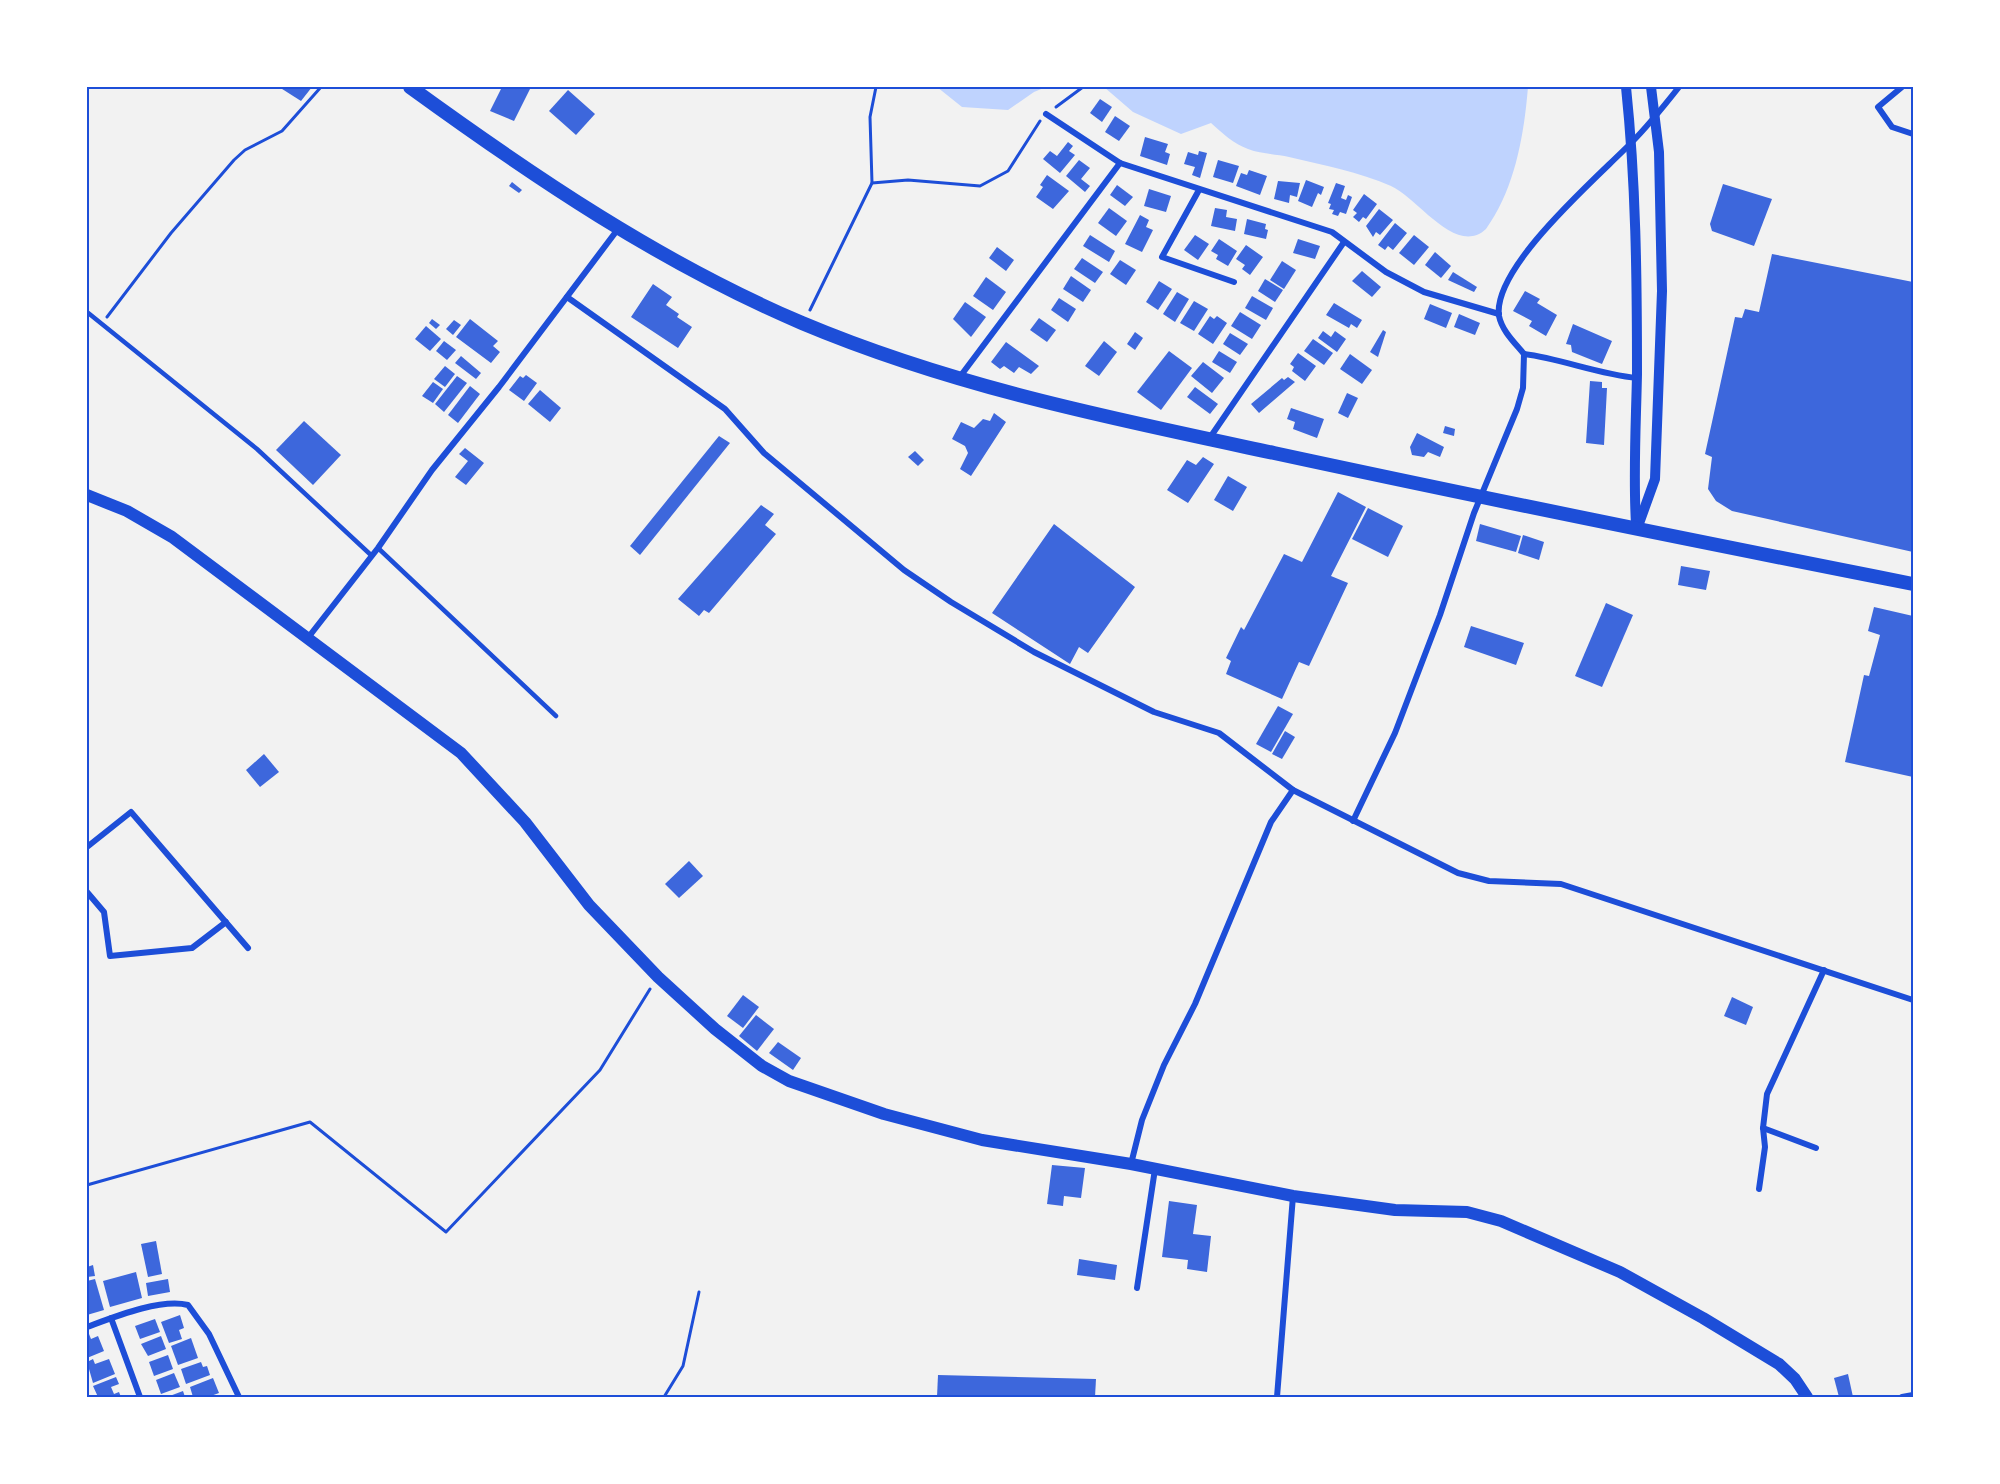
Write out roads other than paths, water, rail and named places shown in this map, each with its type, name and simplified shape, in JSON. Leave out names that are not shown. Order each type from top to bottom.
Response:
[{"type":"highway","points":[[410,87],[549,186],[618,228],[725,288],[802,323],[888,357],[1064,409],[1482,498],[1913,584]]},
{"type":"main road","points":[[87,495],[127,511],[172,537],[461,753],[525,822],[589,905],[658,977],[715,1029],[762,1066],[789,1081],[884,1114],[982,1140],[1155,1168],[1293,1196],[1395,1210],[1467,1212],[1502,1221],[1620,1272],[1703,1317],[1779,1364],[1795,1379],[1807,1397]]},
{"type":"street","points":[[1626,87],[1632,142],[1637,282],[1633,474],[1637,529]]},
{"type":"street","points":[[1637,529],[1655,479],[1662,291],[1659,152],[1651,87]]},
{"type":"street","points":[[1636,378],[1608,375],[1553,358],[1524,354],[1504,330],[1499,314],[1504,292],[1520,261],[1553,219],[1632,142],[1679,87]]},
{"type":"street","points":[[1902,87],[1878,107],[1892,127],[1913,134]]},
{"type":"street","points":[[1046,114],[1120,164],[1332,232],[1386,272],[1424,292],[1499,314]]},
{"type":"street","points":[[959,378],[1120,164]]},
{"type":"street","points":[[1199,190],[1162,257],[1234,282]]},
{"type":"street","points":[[307,639],[378,548],[432,470],[618,228]]},
{"type":"street","points":[[1209,439],[1344,242]]},
{"type":"street","points":[[567,297],[725,409],[764,453],[904,570],[951,602],[1034,652],[1154,712],[1219,733],[1293,790],[1458,873],[1489,881],[1561,885],[1913,1000]]},
{"type":"street","points":[[1353,821],[1395,733],[1440,615],[1474,513],[1517,409],[1522,388],[1524,354]]},
{"type":"street","points":[[1131,1164],[1142,1120],[1164,1065],[1195,1004],[1271,822],[1293,790]]},
{"type":"street","points":[[87,847],[132,812],[249,948]]},
{"type":"street","points":[[87,892],[104,912],[110,956],[192,948],[226,922]]},
{"type":"street","points":[[1759,1189],[1765,1147],[1763,1128],[1767,1094],[1824,970]]},
{"type":"street","points":[[1763,1128],[1816,1148]]},
{"type":"street","points":[[1137,1288],[1155,1168]]},
{"type":"street","points":[[1278,1397],[1293,1196]]},
{"type":"street","points":[[87,1327],[111,1318],[175,1301],[188,1305],[209,1334],[239,1397]]},
{"type":"street","points":[[111,1318],[140,1397]]},
{"type":"street","points":[[1902,1397],[1913,1395]]},
{"type":"lane","points":[[87,312],[257,449],[372,556]]},
{"type":"lane","points":[[378,548],[556,716]]},
{"type":"water","points":[[937,87],[1046,87],[1034,92],[1008,110],[962,107]]},
{"type":"water","points":[[1104,87],[1528,87],[1521,142],[1504,197],[1486,229],[1474,236],[1462,236],[1437,222],[1402,192],[1391,186],[1341,169],[1248,149],[1233,141],[1211,123],[1181,134],[1133,112]]}]
